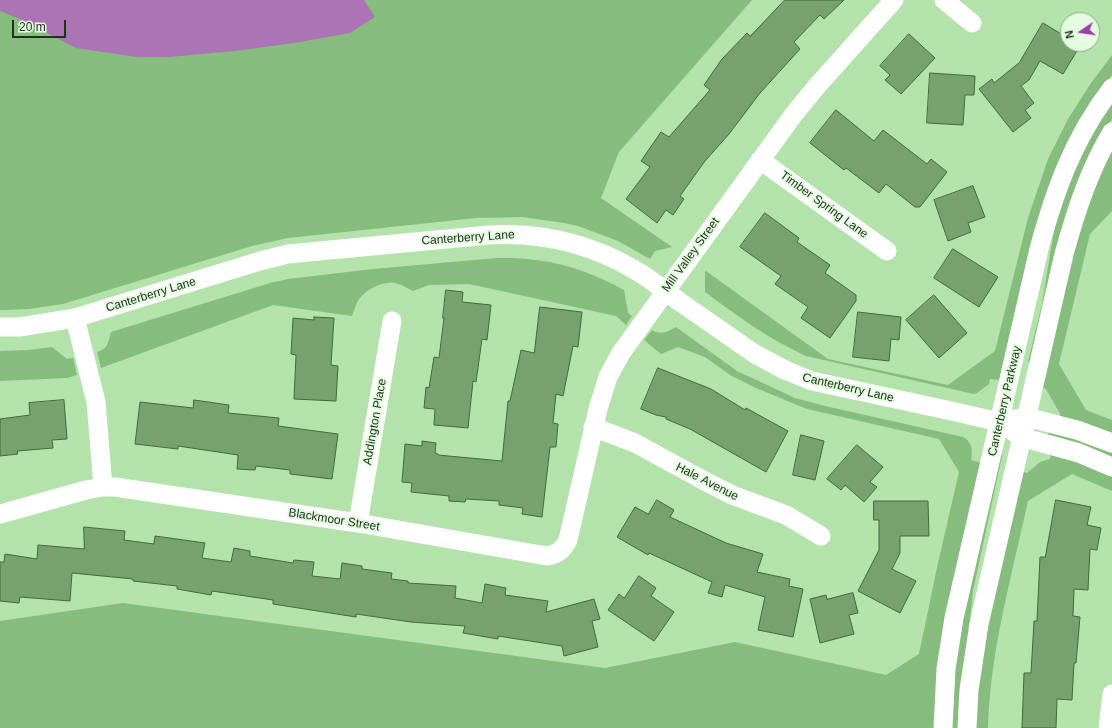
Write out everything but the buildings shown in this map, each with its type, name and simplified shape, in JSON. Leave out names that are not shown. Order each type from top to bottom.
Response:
[{"type":"street","name":"Mill Valley Street","points":[[564,549],[568,540],[593,427],[602,394],[613,365],[794,114],[894,0]]},
{"type":"street","points":[[944,0],[972,23]]},
{"type":"street","name":"Canterberry Parkway","points":[[943,728],[946,676],[952,633],[999,422],[1040,249],[1054,199],[1065,169],[1080,137],[1098,107],[1112,88]]},
{"type":"street","name":"Canterberry Parkway","points":[[967,728],[969,690],[978,630],[1064,254],[1074,217],[1088,179],[1096,160],[1112,132]]},
{"type":"street","name":"Timber Spring Lane","points":[[760,160],[887,251]]},
{"type":"street","name":"Canterberry Lane","points":[[0,327],[20,327],[75,318],[260,261],[288,254],[507,234],[535,235],[591,249],[637,270],[760,357],[797,376],[822,384],[999,422],[1021,437],[1079,453],[1112,467]]},
{"type":"street","points":[[75,318],[96,402],[103,487]]},
{"type":"street","name":"Addington Place","points":[[358,523],[392,321]]},
{"type":"street","name":"Canterberry Lane","points":[[999,422],[1026,416],[1077,430],[1112,443]]},
{"type":"street","name":"Hale Avenue","points":[[593,427],[635,443],[732,495],[786,515],[821,536]]},
{"type":"street","name":"Blackmoor Street","points":[[0,514],[86,490],[103,487],[130,489],[358,523],[547,556],[564,549]]},
{"type":"street","points":[[1108,728],[1112,694]]},
{"type":"green space","points":[[0,0],[752,0],[619,152],[601,198],[672,247],[655,251],[650,259],[618,241],[578,226],[522,217],[476,218],[288,238],[252,246],[63,304],[29,309],[0,310]]},
{"type":"green space","points":[[1112,55],[1112,75],[1090,107],[1001,380],[990,379],[989,384],[974,394],[806,356],[766,334],[705,292],[706,271],[828,359],[948,385],[995,351],[1028,218],[1048,159],[1068,119],[1091,83]]},
{"type":"green space","points":[[1112,100],[1112,119],[1107,126],[1030,363],[1028,362],[1042,304],[1055,224],[1079,154]]},
{"type":"green space","points":[[1112,147],[1112,211],[1090,234],[1059,364],[1086,410],[1112,420],[1112,436],[1060,417],[1060,414],[1046,389],[1041,387],[1076,235]]},
{"type":"green space","points":[[497,258],[531,259],[563,265],[593,275],[624,290],[628,313],[632,316],[626,325],[616,316],[469,284],[429,285],[413,291],[400,284],[385,283],[364,293],[357,303],[352,316],[273,305],[101,368],[97,352],[101,351],[105,347],[111,332],[270,283],[288,279],[373,269]]},
{"type":"green space","points":[[676,327],[737,371],[795,398],[963,437],[970,444],[972,450],[971,460],[982,463],[935,728],[0,728],[0,621],[123,603],[605,668],[735,642],[886,675],[919,654],[959,472],[939,439],[807,409],[756,388],[730,375],[705,357],[678,347],[661,354],[644,340],[652,330],[661,333]]},
{"type":"green space","points":[[52,347],[67,359],[73,358],[77,375],[67,378],[0,381],[0,351]]},
{"type":"green space","points":[[1050,430],[1112,450],[1112,459],[1047,435]]},
{"type":"green space","points":[[1051,453],[1112,475],[1112,491],[1072,474],[1028,501],[997,642],[988,728],[974,728],[980,660],[1020,471],[1027,473],[1040,462],[1050,459]]},
{"type":"green space","points":[[1001,454],[1002,456],[973,591],[959,728],[950,728],[957,644]]},
{"type":"shaded area","points":[[0,0],[364,0],[375,17],[350,33],[294,43],[235,51],[169,57],[137,57],[76,48],[20,19],[0,11]]}]
